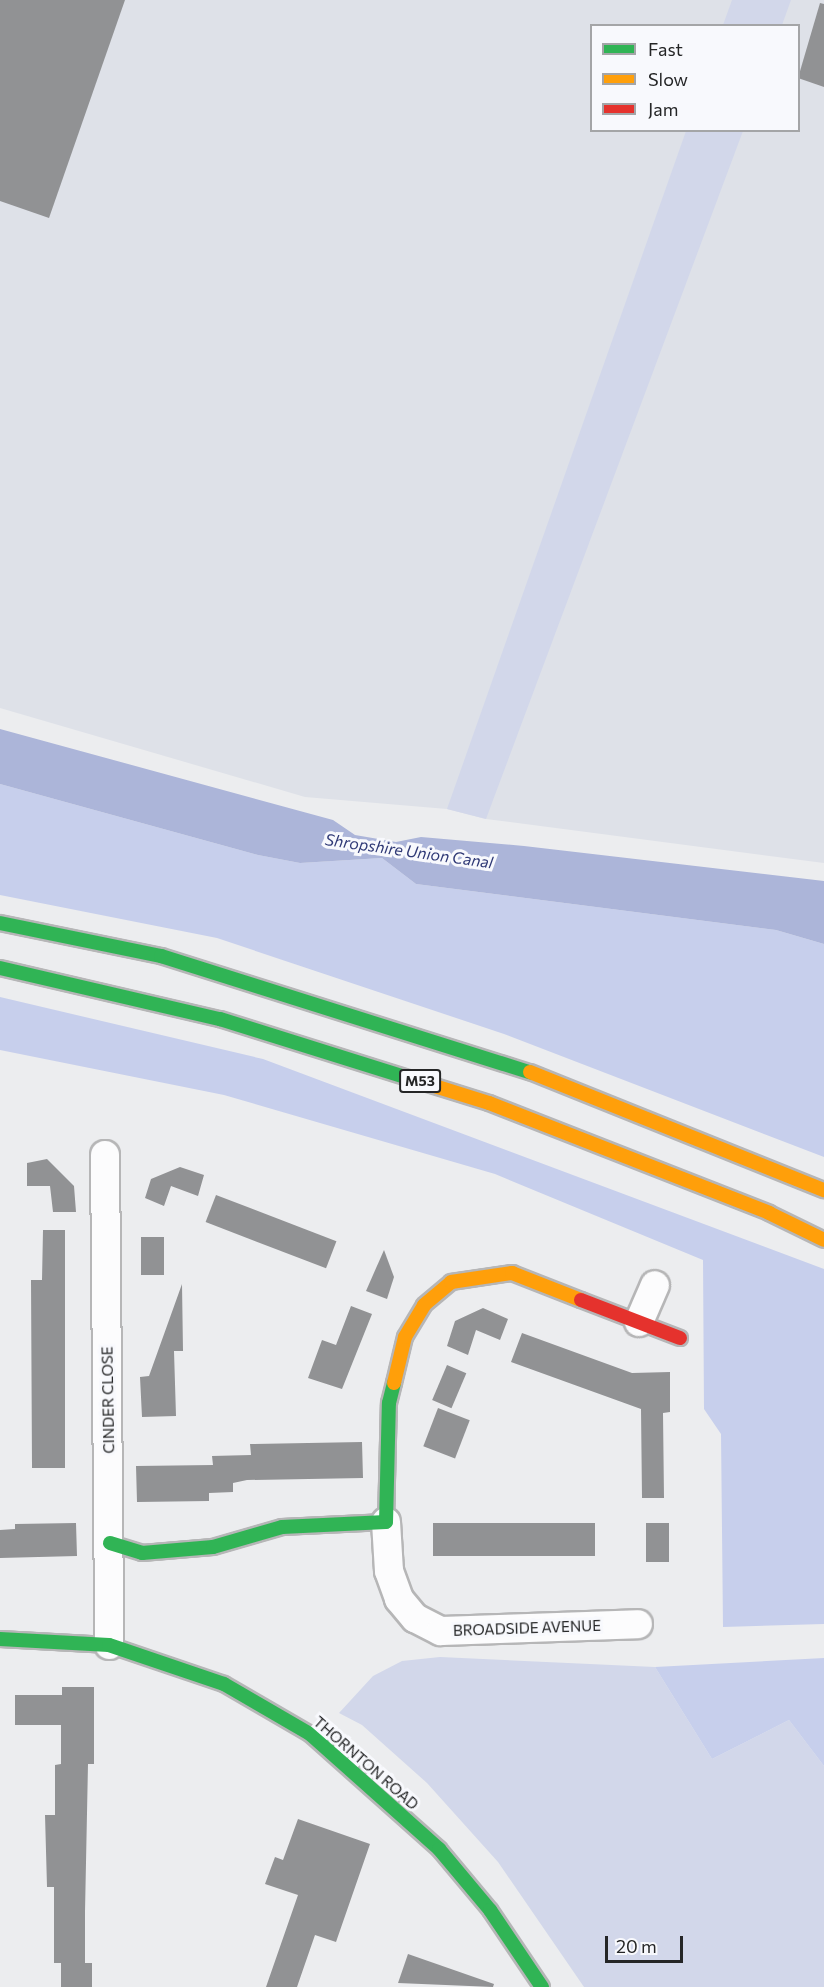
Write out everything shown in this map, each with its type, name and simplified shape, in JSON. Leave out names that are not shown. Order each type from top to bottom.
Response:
[{"type":"main road","points":[[0,923],[161,956],[503,1062],[676,1127],[824,1190]]},
{"type":"main road","name":"M53","points":[[0,968],[220,1019],[489,1103],[748,1204],[824,1240]]},
{"type":"main road","points":[[110,1543],[142,1553],[213,1547],[282,1527],[386,1522],[389,1403],[405,1337],[424,1305],[451,1282],[469,1276],[512,1273],[680,1338]]},
{"type":"main road","name":"THORNTON ROAD","points":[[0,1639],[109,1645],[224,1684],[310,1734],[440,1849],[490,1910],[542,1987]]},
{"type":"street","name":"CINDER CLOSE","points":[[105,1155],[110,1543],[109,1645]]},
{"type":"street","points":[[639,1322],[655,1285]]},
{"type":"street","name":"BROADSIDE AVENUE","points":[[386,1522],[389,1571],[399,1599],[415,1618],[441,1631],[638,1624]]},
{"type":"shaded area","points":[[0,0],[824,0],[824,863],[486,819],[447,809],[305,797],[0,708]]},
{"type":"shaded area","points":[[732,0],[791,0],[782,24],[723,24]]},
{"type":"shaded area","points":[[686,132],[743,132],[486,819],[447,809]]},
{"type":"shaded area","points":[[0,784],[258,855],[300,863],[382,858],[416,884],[776,930],[824,944],[824,1157],[504,1034],[217,938],[0,895]]},
{"type":"shaded area","points":[[0,997],[263,1059],[824,1269],[824,1624],[723,1627],[721,1434],[704,1409],[703,1260],[495,1174],[224,1095],[0,1050]]},
{"type":"shaded area","points":[[440,1657],[655,1667],[712,1759],[789,1720],[824,1766],[824,1987],[584,1987],[498,1862],[427,1783],[362,1725],[339,1713],[373,1676],[402,1661]]},
{"type":"shaded area","points":[[824,1658],[824,1766],[789,1720],[712,1759],[655,1667]]},
{"type":"water","name":"Shropshire Union Canal","points":[[0,729],[333,820],[355,835],[396,842],[421,837],[524,846],[824,881],[824,944],[776,930],[416,884],[382,858],[300,863],[258,855],[0,784]]},
{"type":"building","points":[[0,0],[125,0],[49,218],[0,201]]},
{"type":"building","points":[[820,3],[824,4],[824,87],[800,79],[800,71]]},
{"type":"building","points":[[47,1159],[74,1186],[76,1212],[53,1212],[50,1186],[27,1186],[27,1163]]},
{"type":"building","points":[[180,1167],[204,1175],[198,1196],[171,1186],[164,1206],[145,1198],[151,1179]]},
{"type":"building","points":[[216,1195],[336,1241],[326,1268],[206,1222]]},
{"type":"building","points":[[43,1230],[65,1230],[65,1468],[32,1468],[31,1280],[42,1280]]},
{"type":"building","points":[[141,1237],[164,1237],[164,1275],[141,1275]]},
{"type":"building","points":[[384,1250],[394,1277],[387,1299],[366,1291]]},
{"type":"building","points":[[182,1284],[183,1351],[174,1351],[176,1416],[142,1417],[140,1377],[149,1376]]},
{"type":"building","points":[[351,1306],[372,1314],[342,1389],[308,1378],[322,1340],[336,1345]]},
{"type":"building","points":[[483,1308],[508,1319],[500,1340],[476,1330],[468,1355],[447,1346],[455,1321]]},
{"type":"building","points":[[522,1333],[632,1373],[670,1372],[670,1412],[663,1413],[664,1498],[642,1498],[641,1409],[511,1362]]},
{"type":"building","points":[[447,1365],[466,1373],[451,1408],[432,1400]]},
{"type":"building","points":[[438,1408],[470,1420],[455,1458],[423,1446]]},
{"type":"building","points":[[362,1442],[363,1478],[247,1480],[233,1483],[233,1492],[209,1493],[209,1501],[137,1502],[136,1466],[213,1465],[212,1456],[251,1455],[250,1444]]},
{"type":"building","points":[[76,1523],[77,1556],[0,1558],[0,1530],[15,1529],[15,1524]]},
{"type":"building","points":[[433,1523],[595,1523],[595,1556],[433,1556]]},
{"type":"building","points":[[646,1523],[669,1523],[669,1562],[646,1562]]},
{"type":"building","points":[[62,1687],[94,1687],[94,1764],[88,1764],[85,1912],[85,1963],[92,1963],[92,1987],[61,1987],[61,1963],[54,1963],[54,1887],[47,1887],[45,1815],[55,1815],[55,1765],[61,1764],[61,1725],[15,1725],[15,1695],[62,1695]]},
{"type":"building","points":[[298,1819],[370,1844],[336,1942],[315,1935],[297,1987],[266,1987],[298,1895],[265,1884],[275,1857],[283,1860]]},
{"type":"building","points":[[408,1954],[494,1984],[493,1987],[398,1983]]},
{"type":"traffic: fast","points":[[0,923],[161,956],[530,1072]]},
{"type":"traffic: fast","points":[[0,968],[220,1019],[412,1079]]},
{"type":"traffic: fast","points":[[110,1543],[142,1553],[213,1547],[282,1527],[386,1522],[389,1403],[394,1383]]},
{"type":"traffic: fast","points":[[0,1639],[109,1645],[224,1684],[310,1734],[439,1849],[490,1910],[542,1987]]},
{"type":"traffic: slow","points":[[530,1072],[824,1190]]},
{"type":"traffic: slow","points":[[412,1079],[489,1103],[769,1213],[824,1240]]},
{"type":"traffic: slow","points":[[394,1383],[405,1337],[424,1305],[451,1282],[512,1273],[581,1300]]},
{"type":"traffic: jam","points":[[581,1300],[680,1338]]}]
